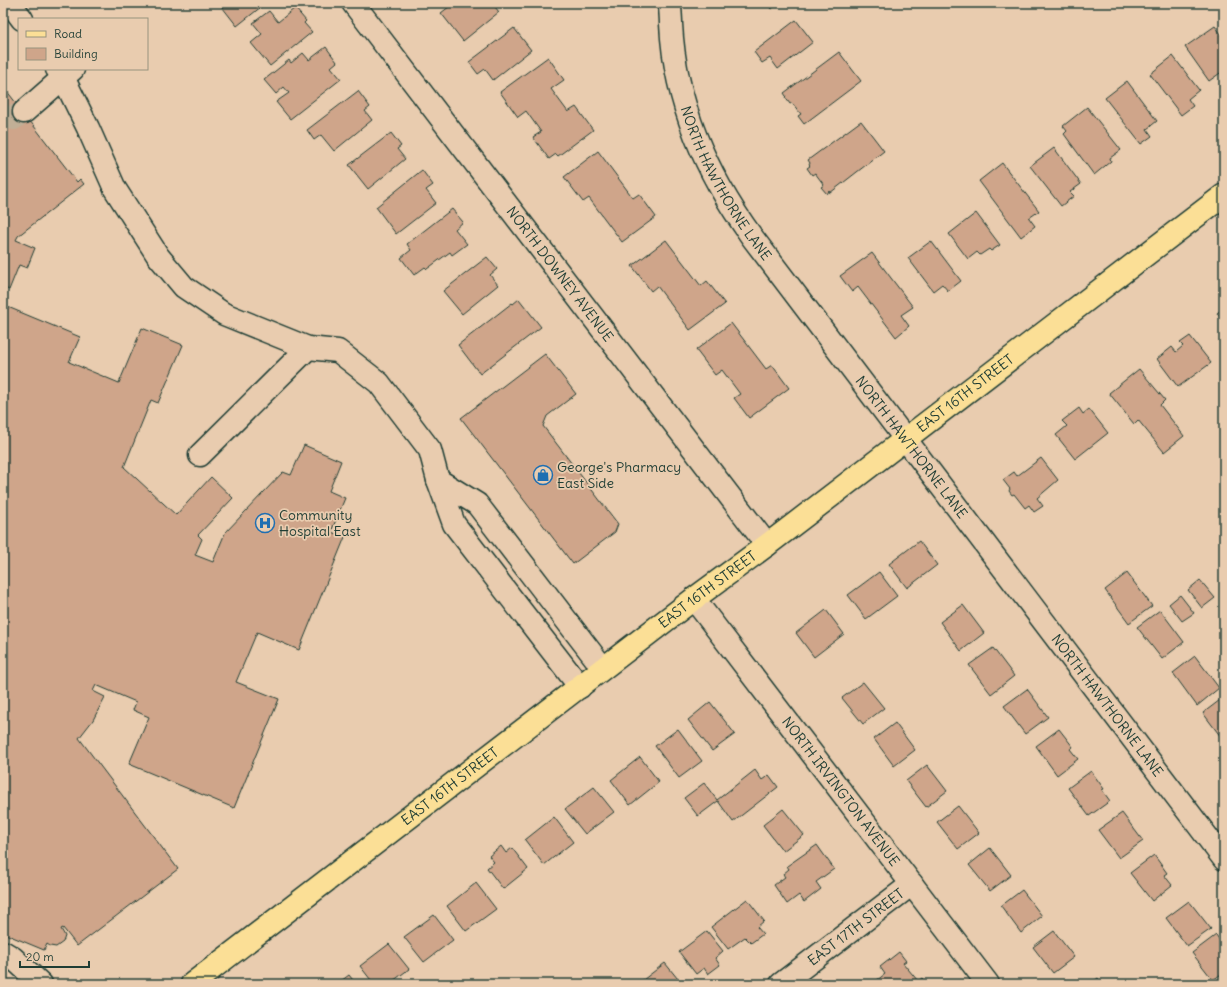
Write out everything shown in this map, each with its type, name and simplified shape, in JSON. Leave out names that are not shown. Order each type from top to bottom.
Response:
[{"type":"main road","name":"EAST 16TH STREET","points":[[192,984],[603,668],[767,545],[1224,195]]},
{"type":"street","points":[[3,7],[10,3],[21,18]]},
{"type":"street","name":"NORTH DOWNEY AVENUE","points":[[353,3],[767,545]]},
{"type":"street","name":"NORTH HAWTHORNE LANE","points":[[670,3],[672,42],[684,106],[695,136],[728,202],[744,226],[1224,859]]},
{"type":"street","points":[[24,112],[64,72],[115,189],[158,256],[184,287],[224,314],[308,348],[338,351],[379,383],[430,450],[438,480],[454,524],[580,687]]},
{"type":"street","points":[[200,455],[308,348]]},
{"type":"street","points":[[438,480],[477,504],[603,668]]},
{"type":"street","name":"NORTH IRVINGTON AVENUE","points":[[694,599],[988,984]]},
{"type":"street","name":"EAST 17TH STREET","points":[[781,984],[912,884]]},
{"type":"street","points":[[3,952],[13,958],[33,983]]},
{"type":"building","points":[[219,3],[266,3],[237,26]]},
{"type":"building","points":[[454,3],[492,3],[499,12],[463,41],[441,13]]},
{"type":"building","points":[[767,3],[780,3],[771,9]]},
{"type":"building","points":[[295,8],[306,21],[304,23],[312,32],[270,66],[251,43],[262,34],[253,23],[269,11],[278,22]]},
{"type":"building","points":[[796,20],[813,42],[778,69],[770,58],[762,63],[754,52]]},
{"type":"building","points":[[1215,26],[1224,38],[1224,66],[1221,69],[1223,71],[1209,81],[1185,47]]},
{"type":"building","points":[[514,28],[531,50],[493,80],[485,69],[478,74],[469,62]]},
{"type":"building","points":[[326,47],[337,62],[331,67],[341,79],[290,119],[276,102],[289,93],[284,87],[276,94],[264,80],[289,60],[291,63],[303,53],[309,60]]},
{"type":"building","points":[[839,52],[861,81],[804,124],[798,116],[801,114],[792,103],[790,104],[784,93]]},
{"type":"building","points":[[1173,56],[1199,90],[1188,99],[1193,106],[1181,115],[1150,74]]},
{"type":"building","points":[[548,57],[564,80],[551,89],[568,112],[576,107],[593,130],[558,156],[556,154],[549,159],[533,137],[541,132],[526,111],[518,117],[500,92]]},
{"type":"building","points":[[1127,81],[1157,121],[1147,129],[1152,136],[1141,144],[1105,98]]},
{"type":"building","points":[[3,86],[77,182],[80,179],[84,184],[18,236],[16,240],[35,248],[27,268],[19,265],[9,290],[3,287]]},
{"type":"building","points":[[358,91],[370,107],[365,111],[372,120],[334,151],[321,135],[314,140],[307,130]]},
{"type":"building","points":[[1087,107],[1121,150],[1110,158],[1111,161],[1094,175],[1064,134],[1067,131],[1063,126]]},
{"type":"building","points":[[861,121],[884,151],[827,194],[821,187],[824,185],[815,173],[812,175],[807,168],[810,166],[808,160]]},
{"type":"building","points":[[391,133],[401,146],[397,149],[405,159],[368,189],[349,165]]},
{"type":"building","points":[[1054,148],[1081,184],[1070,192],[1074,196],[1061,206],[1030,166]]},
{"type":"building","points":[[598,151],[633,198],[639,194],[656,217],[622,242],[589,198],[583,202],[564,177]]},
{"type":"building","points":[[1002,163],[1039,211],[1029,218],[1035,226],[1021,237],[979,181]]},
{"type":"building","points":[[422,170],[433,185],[426,190],[436,203],[396,234],[376,207]]},
{"type":"building","points":[[452,209],[463,222],[455,229],[467,244],[452,255],[450,252],[427,269],[425,267],[414,275],[401,258],[411,250],[407,244]]},
{"type":"building","points":[[976,213],[1000,245],[991,251],[989,249],[980,255],[977,252],[968,259],[949,234]]},
{"type":"building","points":[[666,240],[701,286],[707,281],[725,304],[690,330],[657,286],[651,291],[632,266]]},
{"type":"building","points":[[931,241],[961,281],[948,291],[942,284],[933,291],[908,258]]},
{"type":"building","points":[[872,253],[913,307],[901,315],[909,326],[896,337],[858,287],[852,292],[840,276]]},
{"type":"building","points":[[487,257],[497,269],[490,275],[498,285],[462,314],[443,291]]},
{"type":"building","points":[[519,299],[541,327],[480,374],[458,345]]},
{"type":"building","points":[[3,305],[80,337],[69,362],[119,383],[142,328],[183,345],[158,403],[151,400],[124,467],[176,515],[211,477],[233,498],[198,535],[202,539],[195,555],[213,562],[225,533],[283,472],[291,475],[304,445],[341,461],[329,491],[345,498],[331,532],[345,537],[299,650],[257,632],[236,682],[279,699],[234,808],[129,764],[149,717],[133,710],[136,702],[96,685],[93,691],[105,697],[93,720],[79,738],[178,869],[77,946],[63,928],[61,929],[65,936],[63,942],[56,947],[47,944],[44,950],[3,933]]},
{"type":"building","points":[[1224,308],[1224,323],[1217,313]]},
{"type":"building","points":[[731,323],[766,369],[772,365],[789,388],[749,418],[734,398],[740,394],[722,370],[715,375],[696,350]]},
{"type":"building","points":[[1190,336],[1211,363],[1178,387],[1157,359],[1172,347],[1176,352],[1183,346],[1180,343]]},
{"type":"building","name":"George's Pharmacy East Side","points":[[545,354],[576,394],[547,416],[543,426],[618,524],[615,532],[573,564],[461,418]]},
{"type":"building","points":[[1139,369],[1165,400],[1160,405],[1184,436],[1164,452],[1138,420],[1134,424],[1109,393]]},
{"type":"building","points":[[1079,408],[1083,414],[1089,409],[1108,433],[1075,459],[1056,435],[1067,426],[1062,421]]},
{"type":"building","points":[[1041,458],[1058,480],[1037,498],[1043,506],[1034,512],[1029,505],[1025,508],[1014,494],[1012,495],[1009,491],[1010,489],[1003,480],[1014,472],[1017,476]]},
{"type":"building","points":[[919,541],[937,565],[907,588],[889,564]]},
{"type":"building","points":[[879,572],[897,596],[866,619],[848,595]]},
{"type":"building","points":[[1127,573],[1152,606],[1129,623],[1105,590]]},
{"type":"building","points":[[1200,580],[1215,598],[1202,608],[1188,590]]},
{"type":"building","points":[[1180,595],[1194,613],[1182,621],[1169,604]]},
{"type":"building","points":[[963,605],[984,633],[961,651],[940,622]]},
{"type":"building","points":[[826,610],[844,634],[814,657],[796,633]]},
{"type":"building","points":[[1160,610],[1184,642],[1162,659],[1137,627]]},
{"type":"building","points":[[993,648],[1014,676],[991,694],[969,665]]},
{"type":"building","points":[[1195,656],[1219,688],[1197,706],[1173,673]]},
{"type":"building","points":[[863,682],[884,708],[863,724],[842,698]]},
{"type":"building","points":[[1027,689],[1048,717],[1025,734],[1004,706]]},
{"type":"building","points":[[1224,697],[1224,741],[1203,713]]},
{"type":"building","points":[[710,702],[735,734],[712,751],[688,720]]},
{"type":"building","points":[[895,723],[915,750],[894,766],[874,739]]},
{"type":"building","points":[[678,729],[702,761],[679,778],[655,746]]},
{"type":"building","points":[[1059,729],[1073,747],[1070,749],[1078,759],[1057,775],[1036,746]]},
{"type":"building","points":[[640,757],[659,782],[630,805],[611,780]]},
{"type":"building","points":[[927,765],[947,791],[926,807],[906,781]]},
{"type":"building","points":[[755,770],[762,780],[769,775],[778,787],[733,822],[718,801],[698,816],[684,798],[704,783],[717,800]]},
{"type":"building","points":[[1091,771],[1104,789],[1102,790],[1110,801],[1089,816],[1068,788]]},
{"type":"building","points":[[594,787],[614,812],[585,834],[565,809]]},
{"type":"building","points":[[958,806],[979,833],[958,849],[937,822]]},
{"type":"building","points":[[783,809],[804,835],[783,851],[763,825]]},
{"type":"building","points":[[1122,813],[1143,841],[1119,858],[1098,830]]},
{"type":"building","points":[[554,817],[573,842],[544,865],[525,840]]},
{"type":"building","points":[[817,845],[834,869],[816,882],[821,889],[804,902],[799,895],[787,904],[774,885],[785,877],[783,874],[789,869],[787,866]]},
{"type":"building","points":[[501,846],[506,853],[512,848],[528,869],[503,889],[487,868],[494,862],[489,856]]},
{"type":"building","points":[[990,848],[1011,875],[990,891],[969,865]]},
{"type":"building","points":[[1154,855],[1167,873],[1164,875],[1172,885],[1152,901],[1130,873]]},
{"type":"building","points":[[476,883],[496,909],[466,931],[447,906]]},
{"type":"building","points":[[1022,890],[1042,916],[1021,933],[1001,906]]},
{"type":"building","points":[[747,899],[764,921],[757,927],[763,934],[751,943],[745,937],[728,949],[711,927]]},
{"type":"building","points":[[1189,901],[1211,929],[1187,946],[1166,918]]},
{"type":"building","points":[[434,915],[453,940],[424,962],[404,937]]},
{"type":"building","points":[[707,931],[723,951],[715,958],[720,965],[708,974],[704,968],[696,974],[679,952]]},
{"type":"building","points":[[1054,931],[1074,957],[1053,973],[1033,947]]},
{"type":"building","points":[[1216,935],[1224,946],[1224,972],[1213,980],[1192,953]]},
{"type":"building","points":[[389,944],[409,969],[389,984],[374,984],[360,966]]},
{"type":"building","points":[[899,952],[906,961],[903,963],[918,981],[922,978],[927,984],[872,984],[885,974],[880,967]]},
{"type":"building","points":[[665,963],[682,984],[639,983]]},
{"type":"building","points":[[349,975],[356,984],[337,984]]},
{"type":"building","points":[[1098,978],[1102,984],[1090,984]]},
{"type":"tunnel","points":[[3,110],[9,118],[14,119],[24,112]]},
{"type":"place","name":"George's Pharmacy East Side","points":[[543,475]]},
{"type":"place","name":"Community Hospital East","points":[[265,523]]}]
